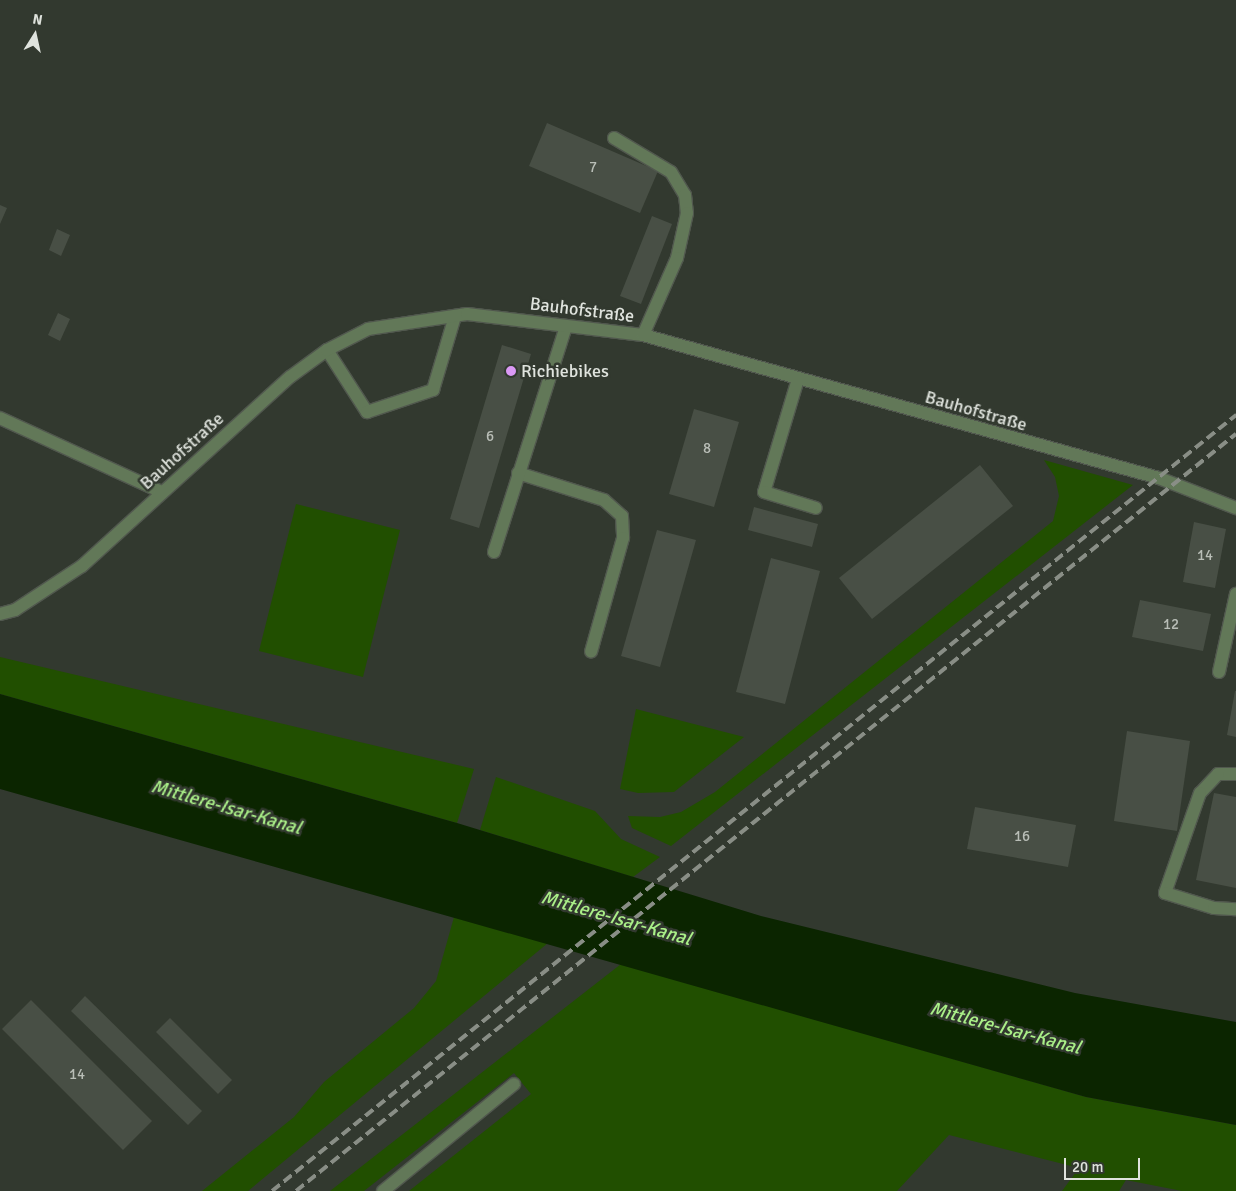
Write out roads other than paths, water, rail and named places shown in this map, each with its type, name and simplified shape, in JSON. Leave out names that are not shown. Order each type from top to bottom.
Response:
[{"type":"street","points":[[614,138],[671,172],[686,195],[687,213],[677,258],[643,335]]},
{"type":"street","name":"Bauhofstraße","points":[[0,614],[15,610],[82,566],[290,377],[326,350],[368,329],[467,314],[643,335],[1158,478],[1236,508]]},
{"type":"street","points":[[326,350],[367,412],[433,390],[455,316]]},
{"type":"street","points":[[494,552],[566,326]]},
{"type":"street","points":[[798,378],[764,492],[816,508]]},
{"type":"street","points":[[0,418],[162,492]]},
{"type":"street","points":[[518,473],[604,500],[622,516],[623,538],[591,652]]},
{"type":"street","points":[[1219,672],[1236,594]]},
{"type":"street","points":[[1236,774],[1218,774],[1200,793],[1165,892],[1214,908],[1236,909]]},
{"type":"street","points":[[383,1191],[514,1084]]},
{"type":"water","name":"Mittlere-Isar-Kanal","points":[[0,694],[457,823],[761,916],[1075,993],[1236,1022],[1236,1125],[1086,1097],[0,789]]},
{"type":"railway","points":[[272,1191],[1236,415]]},
{"type":"railway","points":[[296,1191],[1236,434]]},
{"type":"place","name":"Richiebikes","points":[[511,371]]}]
